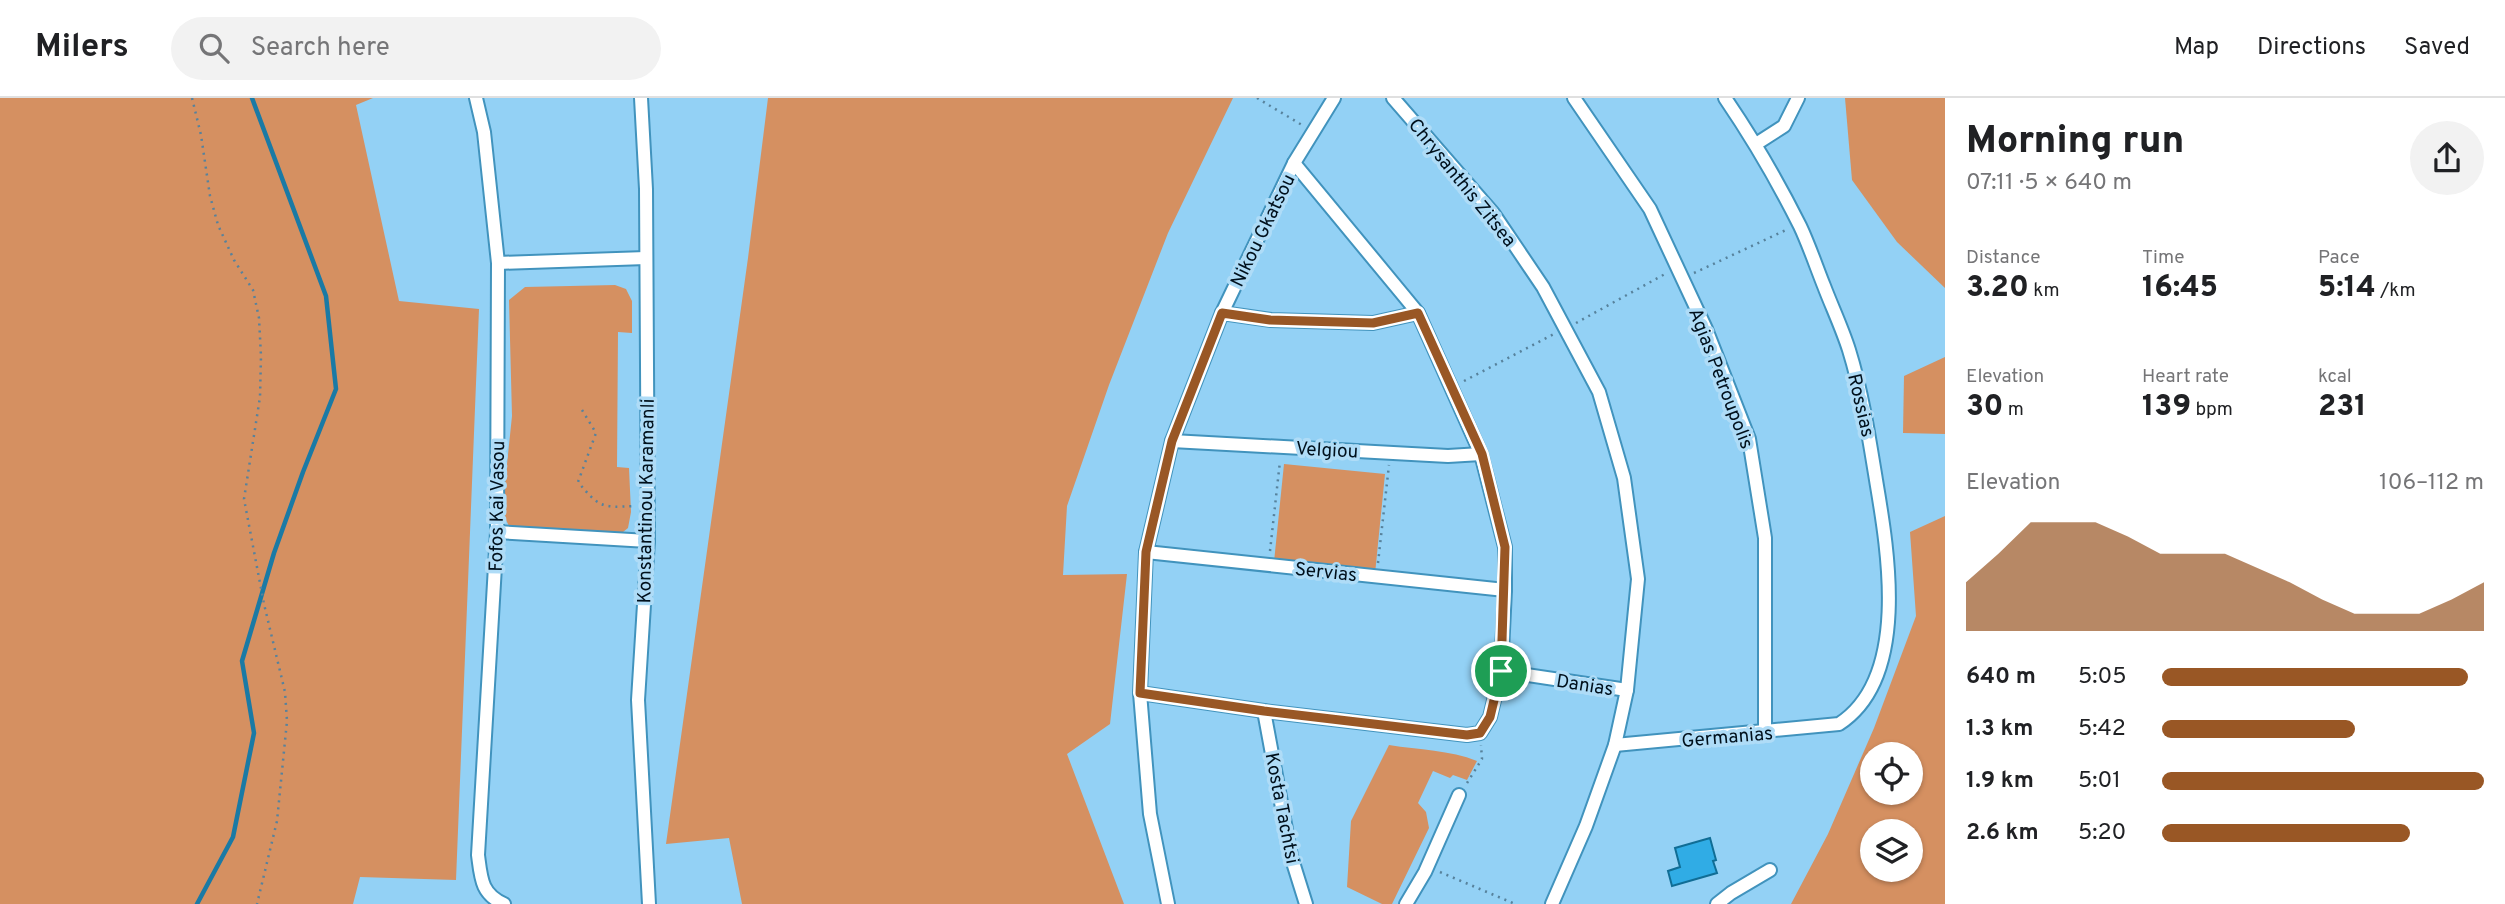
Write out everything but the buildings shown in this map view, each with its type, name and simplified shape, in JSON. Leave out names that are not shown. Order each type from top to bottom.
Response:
[{"type":"street","name":"Fofos Kai Vasou","points":[[476,98],[484,132],[498,263],[497,532],[478,855],[482,882],[492,899],[505,904]]},
{"type":"street","name":"Konstantinou Karamanli","points":[[641,98],[646,189],[648,541],[638,700],[649,904]]},
{"type":"street","name":"Nikou Gkatsou","points":[[1168,904],[1150,814],[1140,693],[1146,552],[1172,441],[1222,313],[1294,163],[1334,98]]},
{"type":"street","name":"Chrysanthis Zitsea","points":[[1393,98],[1493,213],[1544,287],[1599,392],[1624,478],[1637,579],[1627,690],[1615,745],[1586,826],[1552,904]]},
{"type":"street","name":"Agias Petroupolis","points":[[1574,98],[1650,209],[1706,328],[1749,439],[1765,538],[1765,733]]},
{"type":"street","name":"Rossias","points":[[1725,98],[1756,144],[1799,224],[1849,350],[1868,428],[1886,544],[1890,600],[1884,651],[1872,686],[1855,714],[1839,724]]},
{"type":"street","points":[[1756,144],[1784,126],[1798,98]]},
{"type":"street","points":[[1140,693],[1467,735],[1480,733],[1490,717],[1501,671],[1505,547],[1482,454],[1418,313],[1294,163]]},
{"type":"street","points":[[498,263],[646,258]]},
{"type":"street","points":[[1222,313],[1270,320],[1373,323],[1418,313]]},
{"type":"street","name":"Velgiou","points":[[1172,441],[1448,456],[1482,454]]},
{"type":"street","points":[[497,532],[648,541]]},
{"type":"street","name":"Servias","points":[[1146,552],[1505,590]]},
{"type":"street","name":"Danias","points":[[1501,671],[1627,690]]},
{"type":"street","name":"Kosta Tachtsi","points":[[1264,711],[1291,856],[1306,904]]},
{"type":"street","name":"Germanias","points":[[1615,745],[1839,724]]},
{"type":"street","points":[[1406,904],[1428,867],[1459,795]]},
{"type":"street","points":[[1717,904],[1770,870]]},
{"type":"path","points":[[192,98],[218,225],[234,260],[253,290],[259,318],[260,397],[244,499],[264,604],[285,692],[287,721],[277,821],[257,904]]},
{"type":"path","points":[[1257,98],[1313,132]]},
{"type":"path","points":[[1682,278],[1799,224]]},
{"type":"path","points":[[582,410],[596,433],[579,482],[596,504],[608,508],[647,505]]},
{"type":"path","points":[[1268,565],[1282,447]]},
{"type":"path","points":[[1376,577],[1390,453]]},
{"type":"path","points":[[1459,795],[1482,760],[1480,733]]},
{"type":"path","points":[[1428,867],[1515,904]]},
{"type":"shaded area","points":[[0,98],[373,98],[356,105],[399,301],[479,309],[456,880],[360,877],[353,904],[0,904]]},
{"type":"shaded area","points":[[768,98],[1233,98],[1168,233],[1109,385],[1067,506],[1063,575],[1127,574],[1110,724],[1067,754],[1124,904],[742,904],[729,838],[666,844]]},
{"type":"shaded area","points":[[1845,98],[1945,98],[1945,288],[1897,242],[1852,180]]},
{"type":"shaded area","points":[[615,285],[626,289],[632,301],[632,333],[618,332],[617,467],[629,468],[631,512],[628,528],[618,536],[510,528],[502,512],[512,416],[509,300],[525,287]]},
{"type":"shaded area","points":[[1945,357],[1945,434],[1903,433],[1904,376]]},
{"type":"shaded area","points":[[1284,464],[1385,474],[1375,574],[1274,562]]},
{"type":"shaded area","points":[[1945,516],[1945,904],[1791,904],[1828,834],[1860,760],[1860,805],[1923,805],[1923,742],[1868,742],[1916,616],[1910,532]]},
{"type":"shaded area","points":[[1389,745],[1445,752],[1477,761],[1467,780],[1453,775],[1450,778],[1433,771],[1418,803],[1426,812],[1429,828],[1392,904],[1382,904],[1347,887],[1351,821]]},
{"type":"waterway","points":[[197,904],[233,837],[254,733],[242,661],[274,553],[336,389],[326,296],[252,98]]},
{"type":"route","points":[[1222,313],[1270,320],[1373,323],[1418,313],[1482,454],[1505,547],[1501,671],[1490,717],[1480,733],[1467,735],[1140,693],[1146,552],[1172,441],[1222,313]]}]
